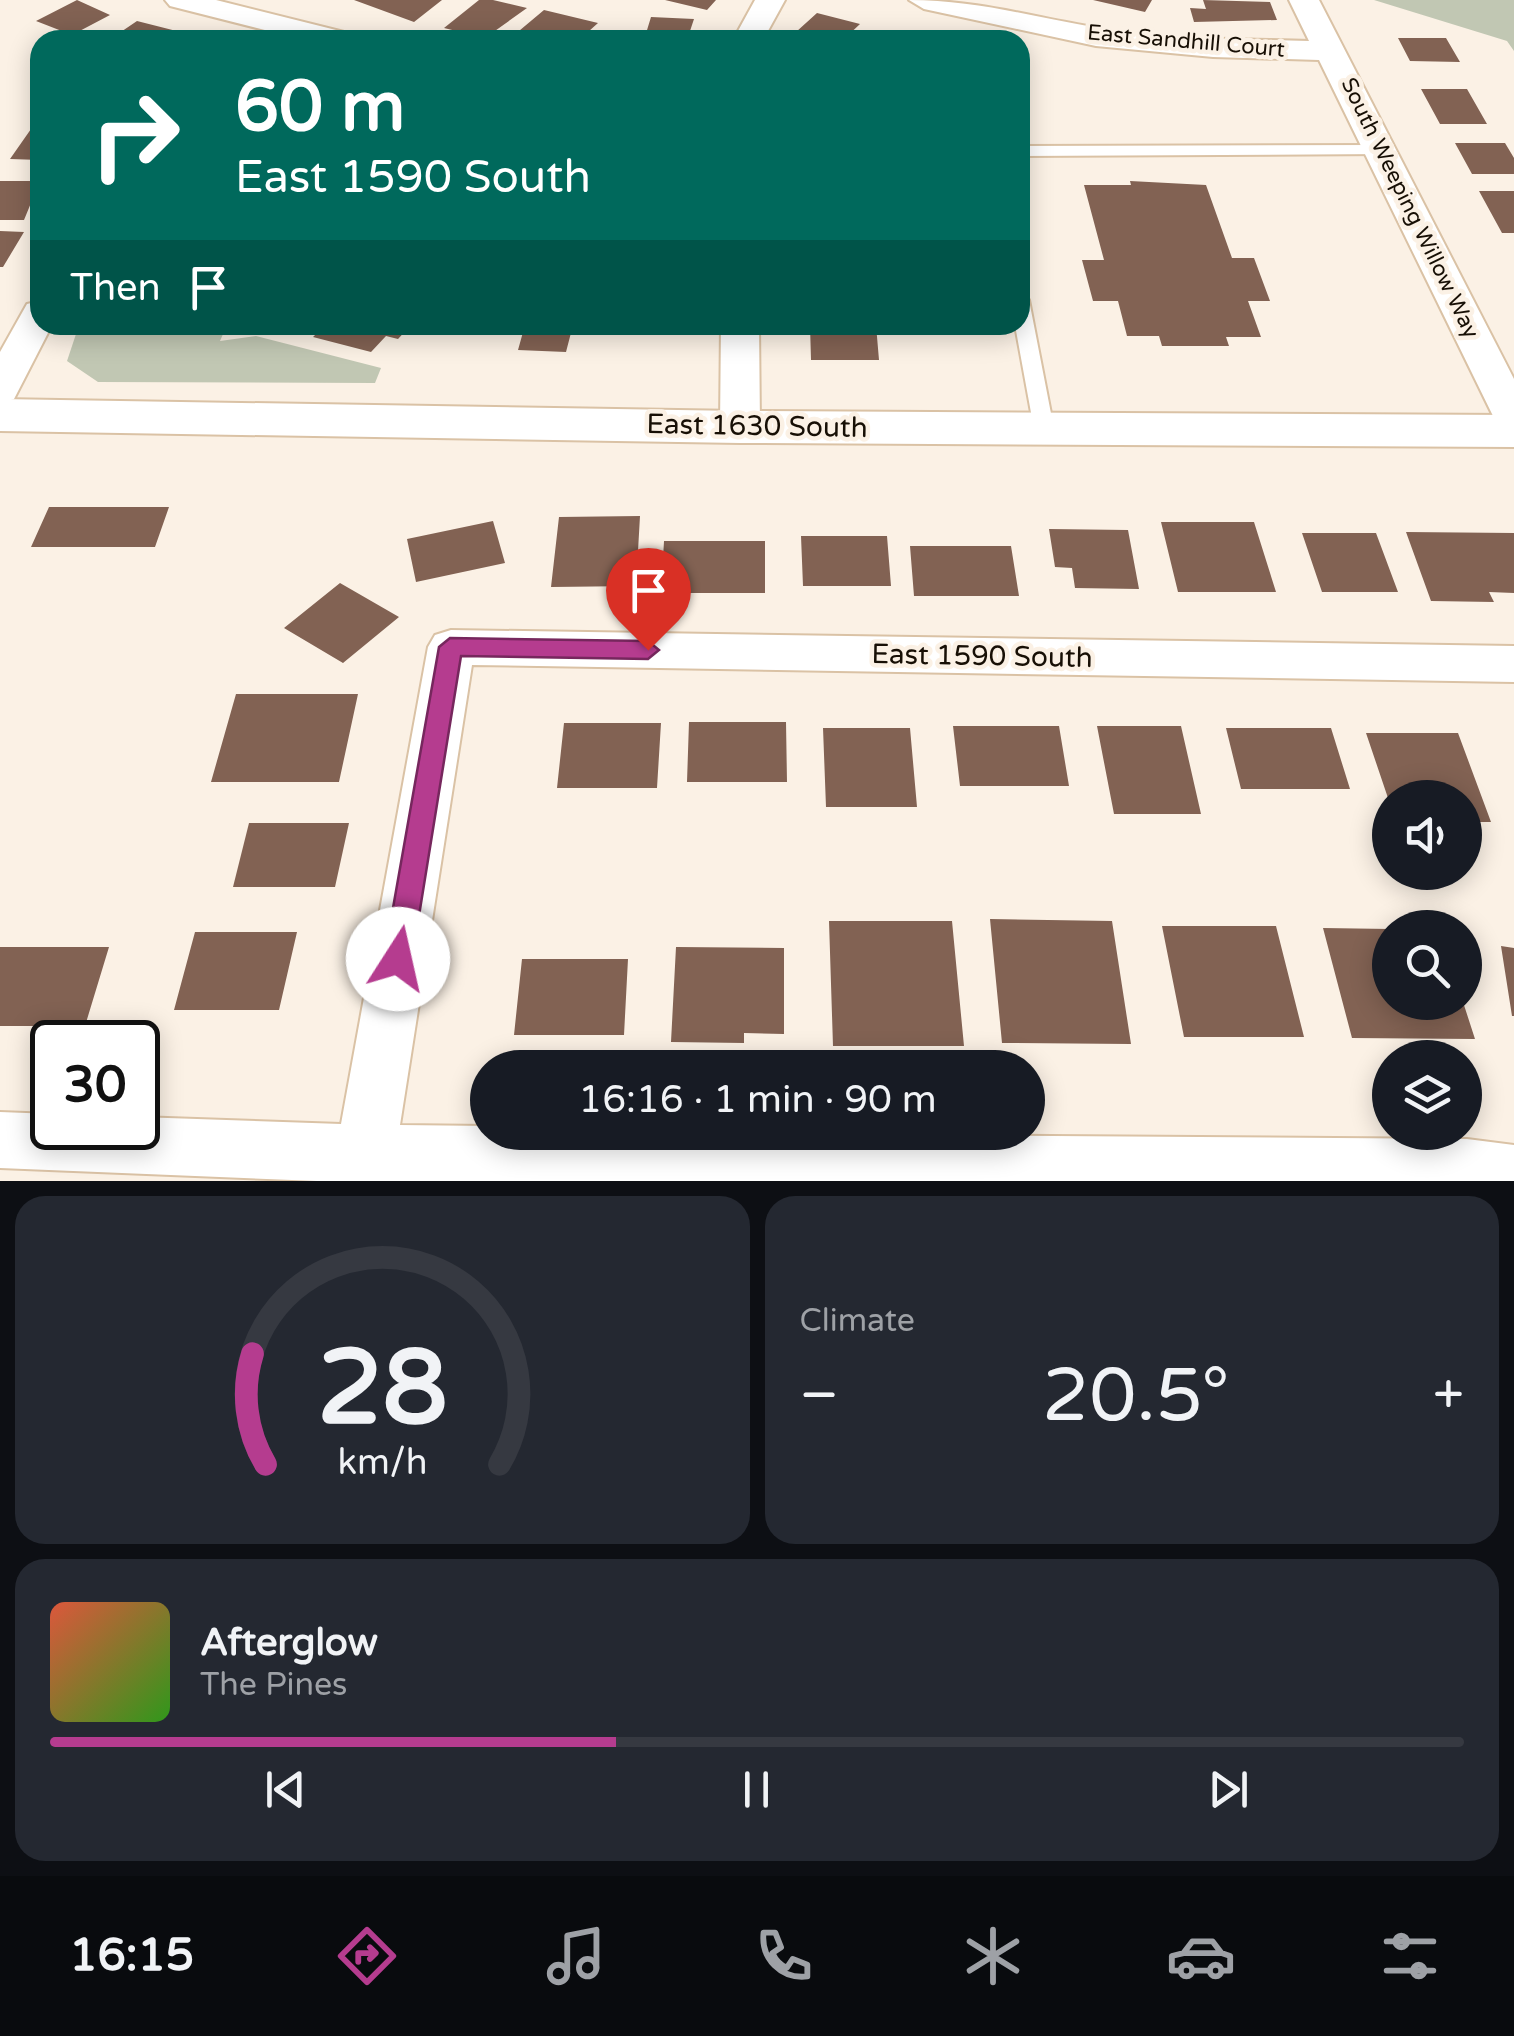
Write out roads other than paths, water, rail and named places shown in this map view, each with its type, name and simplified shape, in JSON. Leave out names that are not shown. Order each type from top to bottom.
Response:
[{"type":"street","points":[[180,0],[256,30]]},
{"type":"street","points":[[754,30],[770,0]]},
{"type":"street","name":"East Sandhill Court","points":[[924,0],[1096,37],[1213,48],[1332,51]]},
{"type":"street","name":"South Weeping Willow Way","points":[[1304,0],[1514,418]]},
{"type":"street","points":[[0,390],[30,332]]},
{"type":"street","points":[[740,335],[740,426]]},
{"type":"street","name":"East 1630 South","points":[[0,415],[740,426],[1514,431]]},
{"type":"street","name":"East 1590 South","points":[[364,1167],[450,647],[1514,664]]},
{"type":"street","points":[[0,1140],[364,1167],[1468,1168],[1514,1174]]},
{"type":"lane","points":[[1030,150],[1381,150]]},
{"type":"lane","points":[[1027,335],[1044,428]]}]
